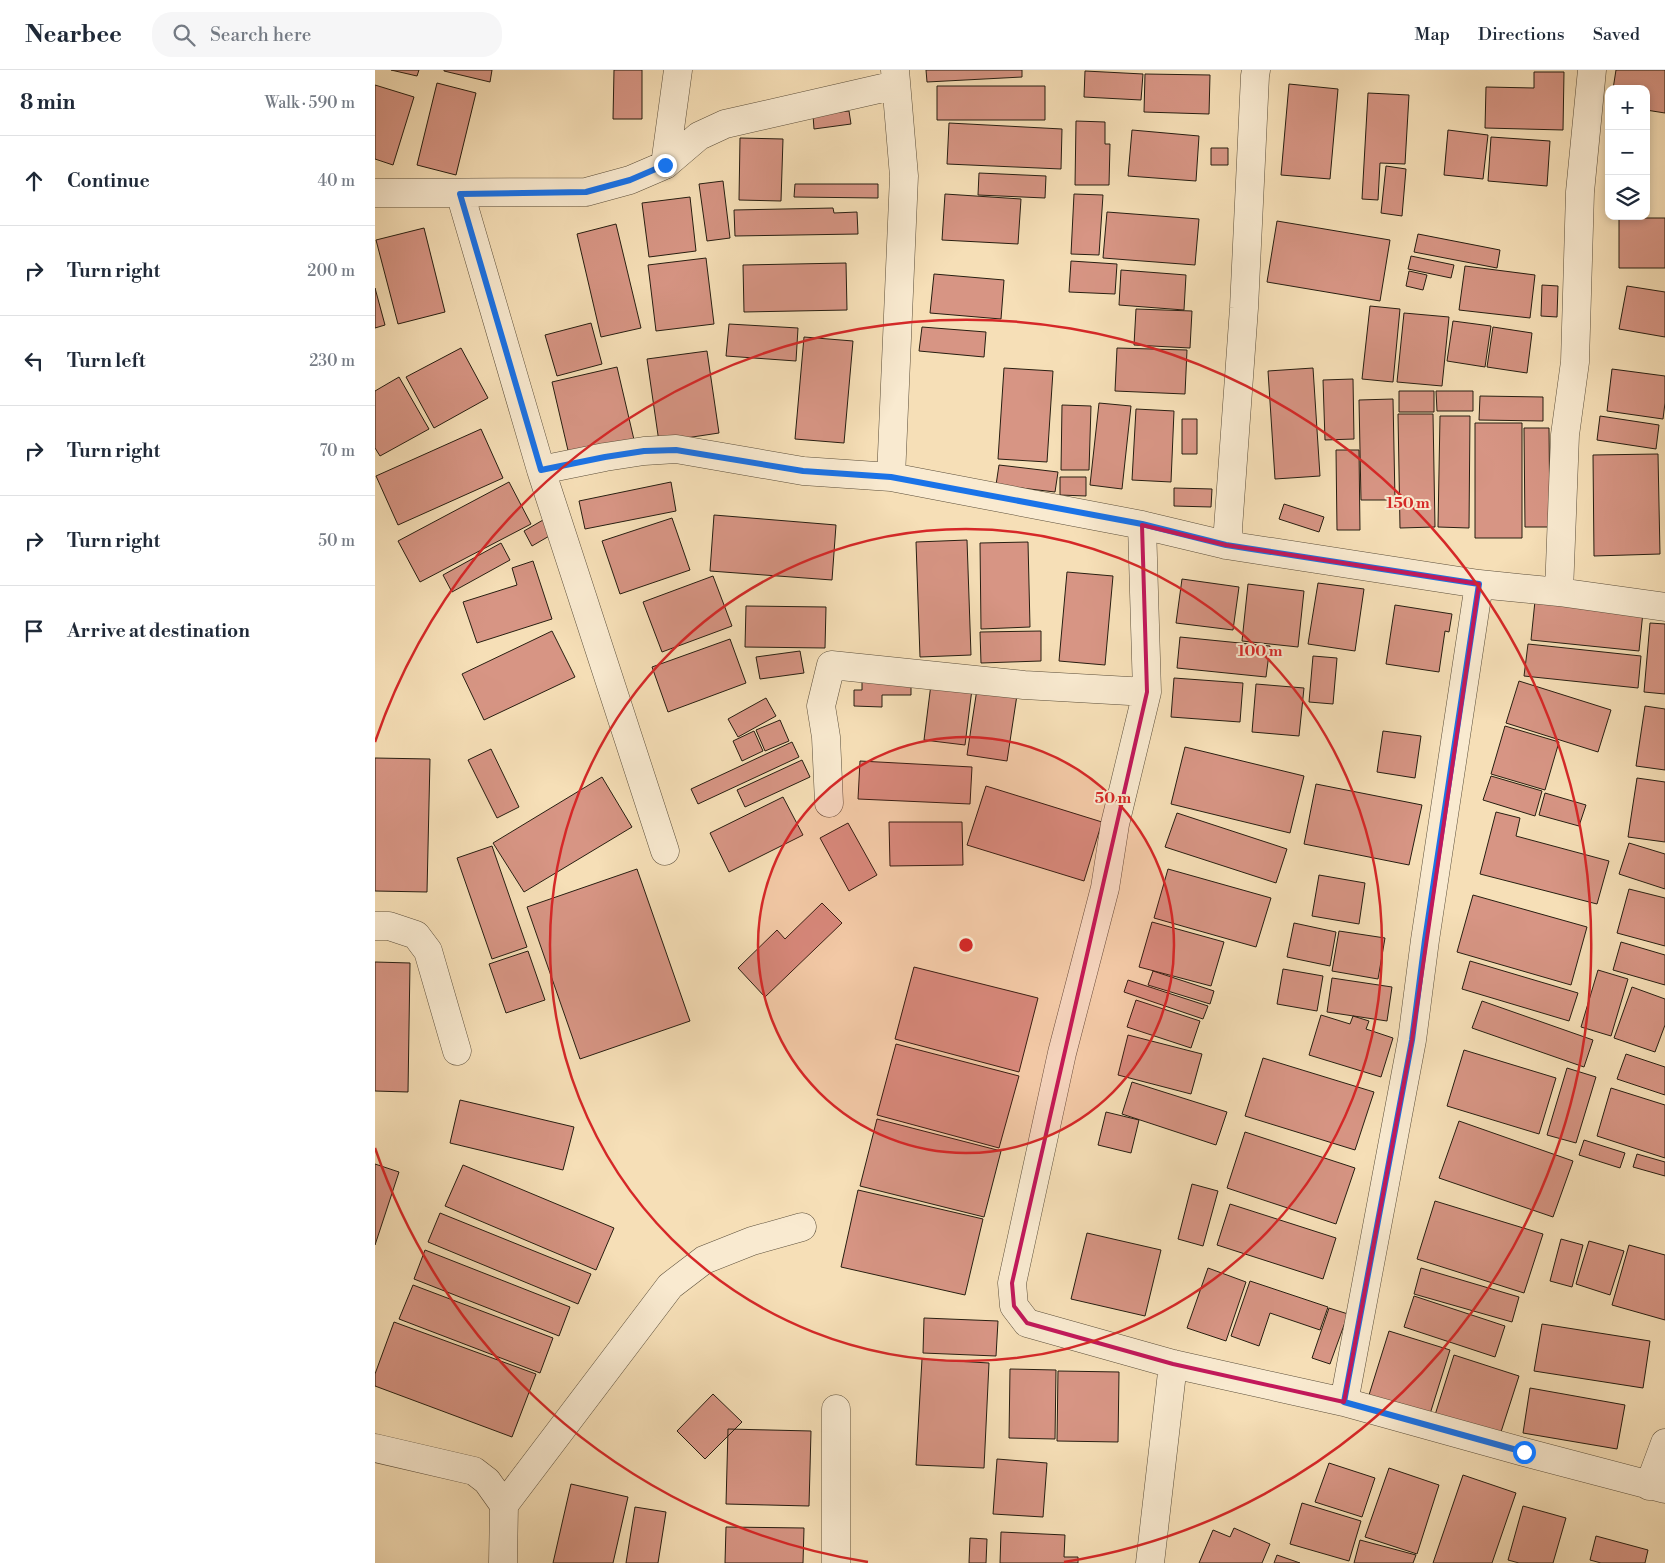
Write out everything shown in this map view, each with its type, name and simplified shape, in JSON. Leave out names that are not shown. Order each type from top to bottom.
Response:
[{"type":"street","points":[[665,165],[678,70]]},
{"type":"street","points":[[1226,545],[1229,539],[1228,529],[1244,308],[1256,70]]},
{"type":"street","points":[[1559,592],[1565,435],[1575,362],[1580,192],[1592,70]]},
{"type":"street","points":[[375,193],[586,192],[630,180],[665,165],[699,136],[725,124],[896,77],[904,176],[891,477]]},
{"type":"street","points":[[460,194],[541,470],[665,851]]},
{"type":"street","points":[[541,470],[629,453],[676,450],[803,471],[891,477],[1142,524],[1226,545],[1479,584],[1559,592],[1665,607]]},
{"type":"street","points":[[1142,524],[1147,692],[1115,824],[1105,888],[1063,1053],[1012,1284],[1014,1306],[1027,1323],[1173,1364],[1344,1402],[1657,1487],[1665,1444]]},
{"type":"street","points":[[1344,1402],[1412,1040],[1425,940],[1479,584]]},
{"type":"street","points":[[829,803],[826,737],[821,706],[831,665],[1024,685],[1147,692]]},
{"type":"street","points":[[375,926],[389,926],[415,935],[428,951],[457,1051]]},
{"type":"street","points":[[503,1563],[504,1505],[670,1286],[704,1260],[752,1241],[802,1227]]},
{"type":"street","points":[[1150,1563],[1173,1364]]},
{"type":"street","points":[[836,1409],[836,1563]]},
{"type":"street","points":[[375,1448],[474,1471],[487,1481],[504,1505]]},
{"type":"highlighted area","points":[[1142,525],[1226,545],[1479,584],[1412,1040],[1344,1402],[1173,1364],[1027,1323],[1014,1306],[1012,1283],[1147,692]]},
{"type":"building","points":[[391,70],[419,70],[417,76]]},
{"type":"building","points":[[444,70],[492,70],[490,82]]},
{"type":"building","points":[[614,70],[642,70],[642,119],[613,119]]},
{"type":"building","points":[[926,70],[1022,70],[1022,77],[927,82]]},
{"type":"building","points":[[1616,70],[1665,70],[1665,113],[1650,111],[1650,85],[1614,85]]},
{"type":"building","points":[[1085,71],[1143,74],[1141,100],[1084,97]]},
{"type":"building","points":[[1534,72],[1564,72],[1563,130],[1485,128],[1486,87],[1534,88]]},
{"type":"building","points":[[1145,74],[1210,75],[1209,114],[1144,112]]},
{"type":"building","points":[[437,83],[476,93],[456,175],[417,165]]},
{"type":"building","points":[[1289,84],[1338,89],[1330,179],[1281,175]]},
{"type":"building","points":[[375,85],[414,97],[393,165],[375,159]]},
{"type":"building","points":[[937,86],[1045,86],[1045,120],[937,120]]},
{"type":"building","points":[[1368,93],[1409,95],[1405,164],[1380,163],[1378,200],[1362,199]]},
{"type":"building","points":[[849,111],[851,124],[814,129],[813,115]]},
{"type":"building","points":[[1076,121],[1105,122],[1105,144],[1110,144],[1109,185],[1075,185]]},
{"type":"building","points":[[949,123],[1062,129],[1061,169],[947,164]]},
{"type":"building","points":[[1132,130],[1199,136],[1196,181],[1128,176]]},
{"type":"building","points":[[1448,130],[1488,135],[1483,179],[1444,175]]},
{"type":"building","points":[[1491,137],[1550,141],[1547,186],[1488,181]]},
{"type":"building","points":[[740,138],[783,139],[781,201],[739,200]]},
{"type":"building","points":[[1211,148],[1228,148],[1228,165],[1211,165]]},
{"type":"building","points":[[1386,166],[1406,169],[1402,216],[1381,213]]},
{"type":"building","points":[[979,173],[1046,176],[1045,198],[978,195]]},
{"type":"building","points":[[723,181],[730,238],[707,241],[699,184]]},
{"type":"building","points":[[795,184],[878,184],[878,198],[794,197]]},
{"type":"building","points":[[945,194],[1021,199],[1018,244],[942,240]]},
{"type":"building","points":[[1074,194],[1103,195],[1099,255],[1071,254]]},
{"type":"building","points":[[690,197],[696,251],[649,257],[642,203]]},
{"type":"building","points":[[833,208],[834,213],[857,212],[858,234],[735,236],[734,210]]},
{"type":"building","points":[[1107,212],[1199,219],[1195,265],[1103,258]]},
{"type":"building","points":[[1665,218],[1665,268],[1619,268],[1619,220]]},
{"type":"building","points":[[1277,221],[1390,240],[1380,301],[1267,282]]},
{"type":"building","points":[[616,224],[641,328],[601,337],[577,234]]},
{"type":"building","points":[[424,228],[445,312],[398,324],[376,240]]},
{"type":"building","points":[[1418,234],[1500,250],[1497,268],[1414,252]]},
{"type":"building","points":[[1411,256],[1454,265],[1451,278],[1408,269]]},
{"type":"building","points":[[706,258],[714,324],[656,331],[648,265]]},
{"type":"building","points":[[1071,261],[1117,264],[1115,294],[1069,292]]},
{"type":"building","points":[[846,263],[847,310],[744,312],[743,265]]},
{"type":"building","points":[[1465,266],[1535,275],[1530,318],[1459,310]]},
{"type":"building","points":[[1121,270],[1186,275],[1184,310],[1119,305]]},
{"type":"building","points":[[1409,271],[1427,275],[1423,290],[1406,286]]},
{"type":"building","points":[[934,274],[1004,280],[1001,319],[930,313]]},
{"type":"building","points":[[1542,285],[1558,286],[1557,317],[1541,316]]},
{"type":"building","points":[[1627,286],[1665,292],[1665,337],[1619,329]]},
{"type":"building","points":[[375,288],[385,325],[375,328]]},
{"type":"building","points":[[1370,306],[1400,309],[1393,382],[1362,379]]},
{"type":"building","points":[[1136,309],[1192,311],[1190,348],[1134,345]]},
{"type":"building","points":[[1404,313],[1449,317],[1442,386],[1397,382]]},
{"type":"building","points":[[1453,321],[1491,326],[1485,367],[1447,361]]},
{"type":"building","points":[[591,323],[602,364],[557,376],[545,335]]},
{"type":"building","points":[[729,324],[798,328],[796,361],[726,356]]},
{"type":"building","points":[[922,327],[986,332],[984,357],[919,351]]},
{"type":"building","points":[[1493,327],[1532,333],[1527,373],[1487,367]]},
{"type":"building","points":[[804,337],[853,341],[844,443],[795,439]]},
{"type":"building","points":[[461,348],[488,398],[434,428],[406,377]]},
{"type":"building","points":[[1117,348],[1187,350],[1185,394],[1115,391]]},
{"type":"building","points":[[707,351],[719,433],[659,442],[647,359]]},
{"type":"building","points":[[617,367],[635,444],[570,459],[552,382]]},
{"type":"building","points":[[1004,368],[1053,371],[1047,462],[998,459]]},
{"type":"building","points":[[1313,368],[1320,476],[1275,479],[1268,371]]},
{"type":"building","points":[[1612,369],[1665,376],[1663,419],[1607,411]]},
{"type":"building","points":[[399,377],[429,429],[380,456],[375,448],[375,391]]},
{"type":"building","points":[[1353,379],[1354,439],[1325,440],[1323,380]]},
{"type":"building","points":[[1399,391],[1434,391],[1434,412],[1399,412]]},
{"type":"building","points":[[1436,391],[1473,391],[1473,411],[1437,411]]},
{"type":"building","points":[[1480,396],[1543,397],[1543,421],[1479,420]]},
{"type":"building","points":[[1393,399],[1395,500],[1361,500],[1359,400]]},
{"type":"building","points":[[1099,403],[1131,406],[1122,489],[1090,485]]},
{"type":"building","points":[[1062,405],[1091,406],[1089,470],[1061,470]]},
{"type":"building","points":[[1136,409],[1174,411],[1171,482],[1132,480]]},
{"type":"building","points":[[1398,414],[1433,414],[1435,527],[1400,528]]},
{"type":"building","points":[[1440,416],[1470,416],[1469,528],[1438,527]]},
{"type":"building","points":[[1600,416],[1659,425],[1656,449],[1597,440]]},
{"type":"building","points":[[1182,419],[1197,419],[1197,454],[1182,454]]},
{"type":"building","points":[[1475,423],[1522,423],[1522,538],[1475,538]]},
{"type":"building","points":[[1524,428],[1549,428],[1550,527],[1525,527]]},
{"type":"building","points":[[481,429],[503,478],[398,525],[376,476]]},
{"type":"building","points":[[1336,450],[1359,450],[1360,530],[1337,530]]},
{"type":"building","points":[[1658,454],[1660,554],[1594,556],[1593,455]]},
{"type":"building","points":[[999,465],[1058,472],[1055,492],[996,485]]},
{"type":"building","points":[[1060,477],[1086,477],[1086,496],[1060,495]]},
{"type":"building","points":[[509,482],[531,524],[420,582],[398,541]]},
{"type":"building","points":[[671,482],[676,511],[585,529],[579,501]]},
{"type":"building","points":[[1174,488],[1212,489],[1211,507],[1174,506]]},
{"type":"building","points":[[1284,504],[1324,517],[1319,532],[1279,519]]},
{"type":"building","points":[[714,515],[836,525],[832,580],[710,571]]},
{"type":"building","points":[[672,518],[690,570],[620,594],[602,541]]},
{"type":"building","points":[[543,520],[551,535],[532,546],[524,531]]},
{"type":"building","points":[[967,540],[971,655],[920,657],[916,542]]},
{"type":"building","points":[[1028,542],[1030,627],[981,629],[980,543]]},
{"type":"building","points":[[501,543],[510,560],[452,592],[443,575]]},
{"type":"building","points":[[533,561],[552,619],[477,643],[463,602],[517,585],[512,568]]},
{"type":"building","points":[[1067,572],[1113,576],[1105,665],[1059,661]]},
{"type":"building","points":[[713,576],[732,626],[662,652],[643,602]]},
{"type":"building","points":[[1182,579],[1239,587],[1233,630],[1176,623]]},
{"type":"building","points":[[1318,583],[1364,589],[1355,651],[1308,644]]},
{"type":"building","points":[[1248,584],[1304,591],[1298,647],[1242,641]]},
{"type":"building","points":[[1535,601],[1643,612],[1639,651],[1531,640]]},
{"type":"building","points":[[1395,605],[1452,614],[1449,632],[1445,631],[1439,672],[1386,664]]},
{"type":"building","points":[[746,606],[826,607],[825,648],[745,647]]},
{"type":"building","points":[[1650,623],[1665,624],[1665,694],[1644,692]]},
{"type":"building","points":[[552,631],[575,677],[484,720],[462,674]]},
{"type":"building","points":[[1041,631],[1041,661],[981,663],[980,632]]},
{"type":"building","points":[[1180,637],[1270,646],[1266,677],[1177,668]]},
{"type":"building","points":[[730,639],[746,683],[668,712],[652,667]]},
{"type":"building","points":[[1528,644],[1641,656],[1638,688],[1524,676]]},
{"type":"building","points":[[800,651],[804,673],[760,679],[756,657]]},
{"type":"building","points":[[1313,656],[1337,658],[1333,704],[1309,702]]},
{"type":"building","points":[[862,676],[911,676],[911,695],[882,695],[882,707],[854,706],[854,690],[862,690]]},
{"type":"building","points":[[1174,678],[1243,683],[1240,722],[1171,717]]},
{"type":"building","points":[[1519,681],[1611,710],[1598,752],[1506,723]]},
{"type":"building","points":[[931,684],[972,689],[965,745],[924,740]]},
{"type":"building","points":[[1256,684],[1304,688],[1299,736],[1252,732]]},
{"type":"building","points":[[977,689],[1017,695],[1007,761],[967,755]]},
{"type":"building","points":[[766,698],[776,716],[738,737],[728,719]]},
{"type":"building","points":[[1645,706],[1665,709],[1665,770],[1636,766]]},
{"type":"building","points":[[780,720],[789,741],[765,751],[756,730]]},
{"type":"building","points":[[1505,726],[1559,742],[1545,790],[1491,774]]},
{"type":"building","points":[[754,731],[763,751],[742,761],[733,741]]},
{"type":"building","points":[[1383,731],[1421,736],[1415,778],[1377,772]]},
{"type":"building","points":[[792,742],[799,757],[698,804],[691,789]]},
{"type":"building","points":[[1185,747],[1304,776],[1290,833],[1171,804]]},
{"type":"building","points":[[491,749],[519,807],[497,818],[468,760]]},
{"type":"building","points":[[375,758],[430,759],[427,892],[375,891]]},
{"type":"building","points":[[802,760],[810,777],[745,807],[737,790]]},
{"type":"building","points":[[860,761],[972,767],[970,804],[858,799]]},
{"type":"building","points":[[1491,776],[1542,791],[1535,816],[1483,800]]},
{"type":"building","points":[[602,777],[632,827],[524,892],[493,843]]},
{"type":"building","points":[[1637,778],[1665,782],[1665,842],[1628,837]]},
{"type":"building","points":[[1316,784],[1422,805],[1409,865],[1304,844]]},
{"type":"building","points":[[986,786],[1102,822],[1084,881],[967,845]]},
{"type":"building","points":[[1545,793],[1586,805],[1579,826],[1539,815]]},
{"type":"building","points":[[783,797],[803,835],[729,872],[710,833]]},
{"type":"building","points":[[1496,812],[1520,818],[1516,836],[1609,861],[1597,904],[1480,874]]},
{"type":"building","points":[[1177,813],[1287,849],[1276,883],[1165,847]]},
{"type":"building","points":[[889,822],[962,822],[963,865],[890,866]]},
{"type":"building","points":[[848,823],[877,875],[849,891],[820,838]]},
{"type":"building","points":[[1629,843],[1665,854],[1665,889],[1619,874]]},
{"type":"building","points":[[492,846],[527,947],[492,959],[457,858]]},
{"type":"building","points":[[637,869],[690,1021],[580,1059],[527,907]]},
{"type":"building","points":[[1168,869],[1271,898],[1256,947],[1154,918]]},
{"type":"building","points":[[1319,875],[1365,883],[1359,924],[1312,916]]},
{"type":"building","points":[[1629,889],[1665,898],[1665,946],[1617,933]]},
{"type":"building","points":[[1473,895],[1587,927],[1571,985],[1457,952]]},
{"type":"building","points":[[822,903],[842,923],[765,997],[738,968],[777,930],[785,939]]},
{"type":"building","points":[[1152,922],[1224,942],[1211,986],[1139,967]]},
{"type":"building","points":[[1294,923],[1336,932],[1330,966],[1287,957]]},
{"type":"building","points":[[1339,931],[1385,938],[1378,979],[1332,971]]},
{"type":"building","points":[[1621,942],[1665,955],[1665,985],[1613,970]]},
{"type":"building","points":[[528,951],[545,1000],[506,1013],[489,964]]},
{"type":"building","points":[[1470,961],[1578,993],[1569,1021],[1462,989]]},
{"type":"building","points":[[375,962],[410,963],[408,1092],[375,1091]]},
{"type":"building","points":[[914,967],[1038,998],[1019,1072],[895,1039]]},
{"type":"building","points":[[1283,969],[1323,976],[1317,1011],[1277,1004]]},
{"type":"building","points":[[1598,970],[1628,979],[1611,1036],[1581,1027]]},
{"type":"building","points":[[1153,971],[1214,991],[1210,1004],[1148,985]]},
{"type":"building","points":[[1332,978],[1392,987],[1387,1021],[1327,1012]]},
{"type":"building","points":[[1128,980],[1208,1006],[1203,1019],[1124,992]]},
{"type":"building","points":[[1632,987],[1665,999],[1665,1025],[1655,1052],[1614,1038]]},
{"type":"building","points":[[1136,1000],[1200,1021],[1191,1048],[1127,1027]]},
{"type":"building","points":[[1482,1001],[1593,1040],[1584,1067],[1472,1028]]},
{"type":"building","points":[[1321,1015],[1350,1024],[1353,1016],[1369,1021],[1366,1029],[1393,1038],[1381,1077],[1309,1055]]},
{"type":"building","points":[[1128,1035],[1202,1054],[1191,1094],[1118,1075]]},
{"type":"building","points":[[896,1044],[1019,1076],[999,1148],[877,1115]]},
{"type":"building","points":[[1464,1050],[1556,1078],[1539,1134],[1447,1106]]},
{"type":"building","points":[[1626,1054],[1665,1067],[1665,1095],[1617,1079]]},
{"type":"building","points":[[1263,1058],[1374,1092],[1355,1150],[1245,1116]]},
{"type":"building","points":[[1567,1068],[1596,1077],[1576,1143],[1547,1135]]},
{"type":"building","points":[[1132,1082],[1227,1112],[1216,1145],[1122,1114]]},
{"type":"building","points":[[1611,1088],[1665,1105],[1665,1158],[1597,1136]]},
{"type":"building","points":[[460,1100],[574,1127],[563,1170],[450,1143]]},
{"type":"building","points":[[1106,1112],[1139,1120],[1131,1153],[1098,1145]]},
{"type":"building","points":[[877,1119],[1001,1151],[984,1217],[860,1186]]},
{"type":"building","points":[[1459,1121],[1573,1161],[1553,1217],[1439,1178]]},
{"type":"building","points":[[1245,1132],[1355,1168],[1336,1224],[1227,1188]]},
{"type":"building","points":[[1584,1140],[1625,1153],[1620,1168],[1579,1155]]},
{"type":"building","points":[[1637,1154],[1665,1162],[1665,1176],[1633,1167]]},
{"type":"building","points":[[375,1164],[399,1172],[375,1245]]},
{"type":"building","points":[[463,1165],[614,1228],[596,1270],[445,1206]]},
{"type":"building","points":[[1192,1184],[1218,1191],[1203,1246],[1178,1239]]},
{"type":"building","points":[[858,1190],[983,1219],[965,1295],[841,1267]]},
{"type":"building","points":[[1435,1201],[1543,1234],[1524,1293],[1417,1259]]},
{"type":"building","points":[[1230,1204],[1336,1238],[1323,1279],[1217,1245]]},
{"type":"building","points":[[440,1213],[591,1274],[578,1304],[428,1242]]},
{"type":"building","points":[[1087,1233],[1161,1250],[1145,1316],[1071,1299]]},
{"type":"building","points":[[1561,1239],[1583,1245],[1572,1287],[1550,1281]]},
{"type":"building","points":[[1589,1241],[1624,1251],[1610,1295],[1576,1284]]},
{"type":"building","points":[[1629,1245],[1665,1255],[1665,1320],[1612,1305]]},
{"type":"building","points":[[425,1250],[570,1307],[559,1336],[414,1279]]},
{"type":"building","points":[[1208,1268],[1246,1282],[1226,1341],[1187,1328]]},
{"type":"building","points":[[1421,1268],[1519,1297],[1512,1322],[1414,1294]]},
{"type":"building","points":[[1250,1281],[1328,1307],[1320,1330],[1270,1313],[1259,1346],[1231,1336]]},
{"type":"building","points":[[413,1285],[553,1338],[540,1373],[399,1319]]},
{"type":"building","points":[[1414,1296],[1505,1326],[1495,1357],[1404,1327]]},
{"type":"building","points":[[1329,1308],[1348,1314],[1330,1364],[1312,1358]]},
{"type":"building","points":[[924,1318],[998,1321],[996,1356],[923,1353]]},
{"type":"building","points":[[394,1322],[536,1374],[512,1437],[375,1386],[375,1374]]},
{"type":"building","points":[[1542,1324],[1650,1341],[1643,1388],[1534,1371]]},
{"type":"building","points":[[1389,1331],[1450,1350],[1430,1414],[1369,1395]]},
{"type":"building","points":[[1454,1355],[1519,1376],[1500,1435],[1435,1415]]},
{"type":"building","points":[[922,1359],[989,1363],[984,1468],[916,1465]]},
{"type":"building","points":[[1010,1369],[1056,1370],[1055,1439],[1009,1438]]},
{"type":"building","points":[[1058,1371],[1119,1372],[1118,1442],[1057,1441]]},
{"type":"building","points":[[1530,1388],[1625,1405],[1617,1449],[1523,1433]]},
{"type":"building","points":[[713,1394],[742,1422],[705,1459],[677,1431]]},
{"type":"building","points":[[728,1429],[811,1431],[809,1506],[726,1504]]},
{"type":"building","points":[[997,1459],[1047,1463],[1043,1517],[993,1514]]},
{"type":"building","points":[[1329,1463],[1375,1478],[1362,1517],[1315,1502]]},
{"type":"building","points":[[1389,1468],[1439,1485],[1417,1554],[1365,1537]]},
{"type":"building","points":[[1463,1475],[1516,1493],[1492,1563],[1433,1563]]},
{"type":"building","points":[[571,1484],[628,1497],[613,1563],[553,1563]]},
{"type":"building","points":[[1302,1503],[1361,1521],[1349,1561],[1290,1544]]},
{"type":"building","points":[[1523,1506],[1566,1518],[1553,1563],[1519,1563],[1508,1560]]},
{"type":"building","points":[[635,1507],[666,1512],[658,1563],[626,1563]]},
{"type":"building","points":[[726,1527],[804,1528],[803,1563],[725,1563]]},
{"type":"building","points":[[1234,1528],[1270,1544],[1262,1563],[1199,1563],[1213,1530],[1230,1537]]},
{"type":"building","points":[[1001,1532],[1065,1535],[1064,1557],[1078,1557],[1078,1563],[1000,1563]]},
{"type":"building","points":[[1596,1536],[1648,1550],[1645,1563],[1601,1563],[1590,1560]]},
{"type":"building","points":[[970,1538],[987,1539],[986,1563],[969,1563]]},
{"type":"building","points":[[1360,1540],[1416,1555],[1413,1563],[1354,1563]]},
{"type":"building","points":[[1277,1555],[1300,1563],[1274,1563]]},
{"type":"route","points":[[665,165],[630,180],[586,192],[460,194],[541,470],[644,451],[676,450],[803,471],[891,477],[1142,524],[1226,545],[1479,584],[1425,940],[1412,1040],[1344,1402],[1524,1452]]}]
